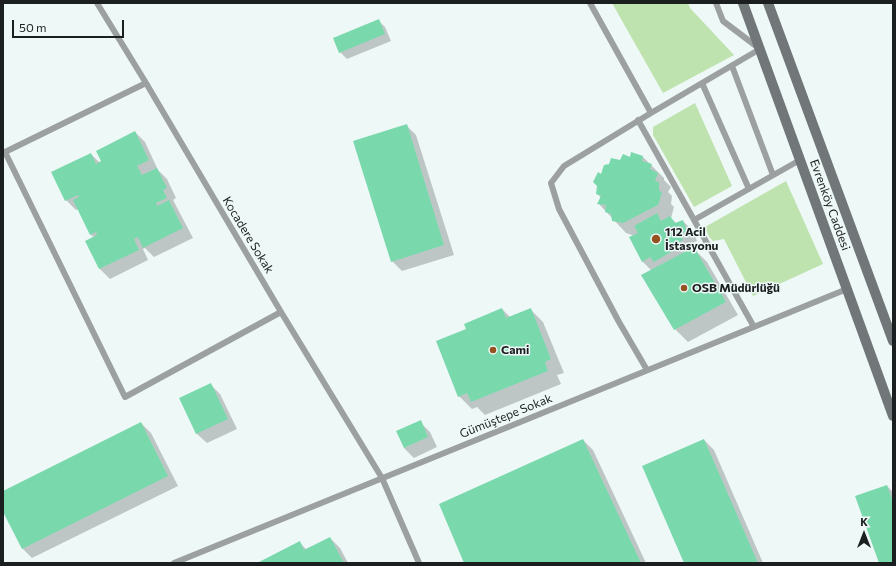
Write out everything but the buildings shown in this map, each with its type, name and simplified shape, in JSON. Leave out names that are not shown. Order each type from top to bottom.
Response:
[{"type":"main road","name":"Evrenköy Caddesi","points":[[743,3],[893,416]]},
{"type":"main road","name":"Evrenköy Caddesi","points":[[768,3],[893,340]]},
{"type":"lane","name":"Kocadere Sokak","points":[[97,3],[281,312],[382,478],[419,563]]},
{"type":"lane","points":[[590,3],[651,113]]},
{"type":"lane","points":[[647,370],[619,322],[559,208],[551,183],[564,166],[638,120],[760,49],[723,21],[716,3]]},
{"type":"lane","points":[[732,66],[773,175]]},
{"type":"lane","points":[[146,83],[4,152],[125,397],[281,312]]},
{"type":"lane","points":[[702,83],[749,189]]},
{"type":"lane","points":[[638,120],[754,326]]},
{"type":"lane","points":[[694,220],[800,160]]},
{"type":"lane","name":"Gümüştepe Sokak","points":[[174,563],[847,289]]},
{"type":"green space","points":[[612,3],[688,3],[690,8],[734,55],[663,93]]},
{"type":"green space","points":[[695,103],[732,186],[694,207],[653,135],[653,127]]},
{"type":"green space","points":[[786,181],[823,264],[753,296],[724,239],[713,241],[709,237],[705,227]]},
{"type":"place","name":"112 Acil İstasyonu","points":[[656,239]]},
{"type":"place","name":"OSB Müdürlüğü","points":[[684,288]]},
{"type":"place","name":"Cami","points":[[493,350]]}]
